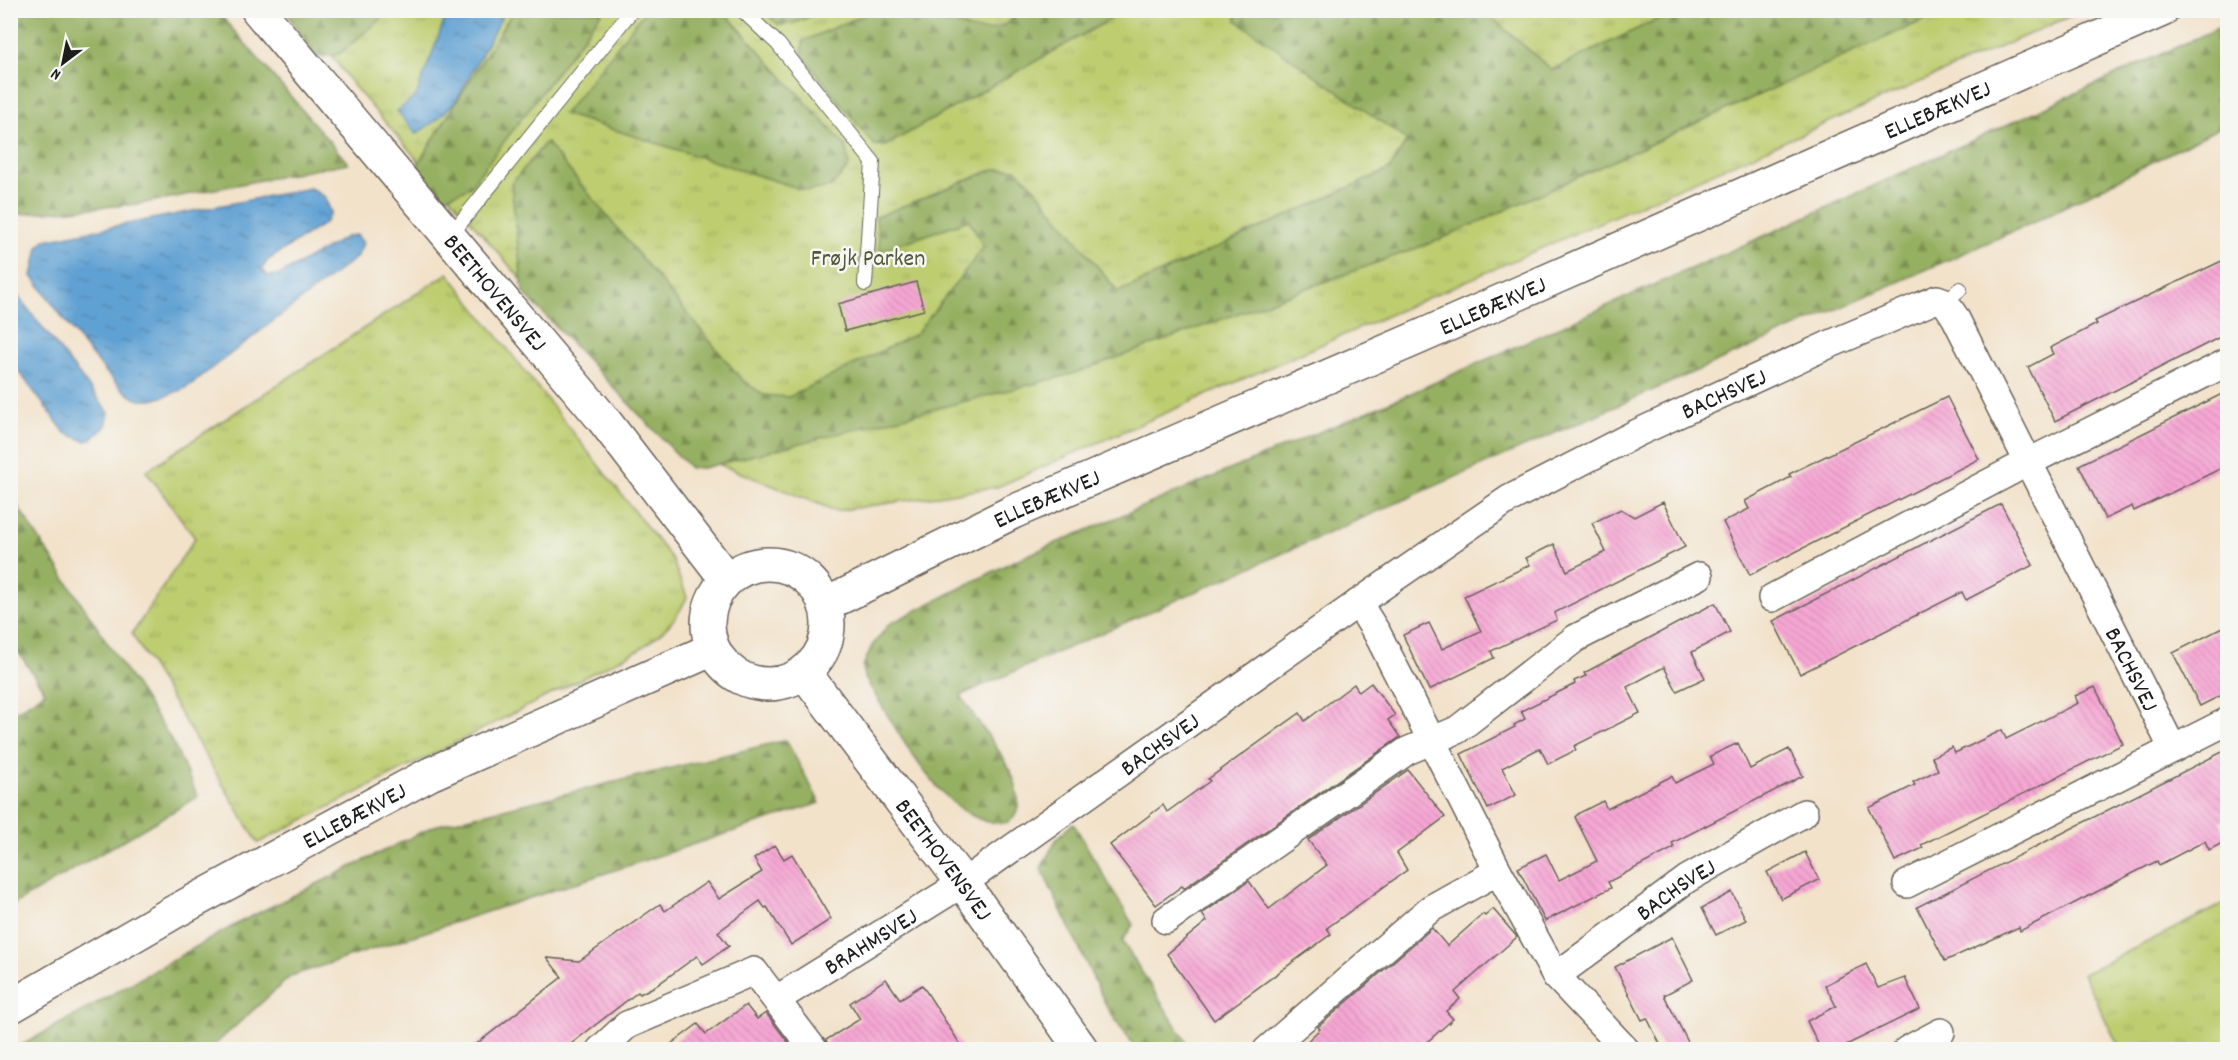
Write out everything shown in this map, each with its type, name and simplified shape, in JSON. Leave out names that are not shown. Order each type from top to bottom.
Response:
[{"type":"street","name":"BEETHOVENSVEJ","points":[[258,10],[603,419],[727,580]]},
{"type":"street","name":"ELLEBÆKVEJ","points":[[825,604],[1013,512],[1422,336],[2162,10]]},
{"type":"street","name":"BACHSVEJ","points":[[963,883],[1358,603],[1509,500],[1637,433],[1839,340],[1937,299],[1953,296],[2030,461],[2173,749]]},
{"type":"street","points":[[1772,598],[2030,461],[2228,362]]},
{"type":"street","points":[[763,564],[782,566],[801,574],[815,587],[825,604],[828,623],[825,642],[817,659],[804,672],[785,682],[764,684],[743,679],[725,666],[713,649],[708,631],[709,612],[715,594],[727,580],[743,569],[763,564]]},
{"type":"street","points":[[1166,920],[1407,751],[1457,730],[1576,638],[1699,576]]},
{"type":"street","points":[[1358,603],[1377,633],[1498,871],[1556,976],[1626,1050]]},
{"type":"street","name":"ELLEBÆKVEJ","points":[[10,1006],[174,912],[430,774],[713,649]]},
{"type":"street","name":"BEETHOVENSVEJ","points":[[804,672],[963,883],[1082,1050]]},
{"type":"street","points":[[1907,884],[2228,721]]},
{"type":"street","name":"BACHSVEJ","points":[[1556,976],[1687,879],[1804,813]]},
{"type":"street","points":[[1267,1050],[1430,909],[1498,871]]},
{"type":"street","name":"BRAHMSVEJ","points":[[777,999],[963,883]]},
{"type":"street","points":[[600,1050],[627,1025],[754,972],[814,1050]]},
{"type":"street","points":[[1907,1050],[1941,1032]]},
{"type":"lane","points":[[449,237],[632,10]]},
{"type":"lane","points":[[742,10],[778,44],[873,162],[865,284]]},
{"type":"green space","points":[[11,10],[217,11],[348,163],[139,204],[11,215]]},
{"type":"green space","points":[[290,10],[384,11],[380,20],[339,54],[316,58],[287,13]]},
{"type":"green space","name":"Frøjk Parken","points":[[300,11],[2082,11],[997,487],[836,511],[706,459],[586,354],[352,84]]},
{"type":"green space","points":[[513,11],[603,11],[469,188],[443,198],[428,186],[416,167]]},
{"type":"green space","points":[[645,11],[723,11],[846,146],[849,167],[831,187],[807,191],[564,114]]},
{"type":"green space","points":[[762,11],[821,11],[795,23],[779,25]]},
{"type":"green space","points":[[873,11],[944,11],[961,25],[982,30],[1002,26],[1019,11],[1125,11],[885,146],[874,145],[802,55],[803,41]]},
{"type":"green space","points":[[1236,11],[1484,11],[1552,70],[1674,11],[1944,11],[1439,240],[1072,374],[703,468],[690,468],[523,292],[511,184],[546,142],[742,380],[764,395],[789,397],[916,334],[984,247],[969,220],[880,251],[876,217],[994,169],[1016,169],[1034,187],[1118,292],[1390,169],[1407,140],[1236,20]]},
{"type":"green space","points":[[2227,24],[2227,124],[2032,223],[961,695],[1005,760],[1014,780],[1018,800],[1016,813],[1010,821],[999,824],[987,822],[960,808],[948,798],[913,756],[865,678],[863,666],[872,646],[889,624],[1016,560],[1400,398],[1764,236]]},
{"type":"green space","points":[[448,273],[672,559],[687,597],[668,626],[640,649],[258,843],[132,634],[195,538],[146,471]]},
{"type":"green space","points":[[11,496],[172,741],[198,797],[11,906],[11,715],[45,692],[11,641]]},
{"type":"green space","points":[[786,740],[820,803],[291,976],[210,1049],[15,1049],[240,922],[434,826]]},
{"type":"green space","points":[[1073,823],[1133,925],[1122,941],[1191,1049],[1136,1049],[1107,1007],[1041,868],[1056,840]]},
{"type":"green space","points":[[2227,902],[2227,1049],[2120,1049],[2083,974]]},
{"type":"water","points":[[448,11],[505,11],[456,101],[438,119],[416,134],[397,111],[416,96]]},
{"type":"water","points":[[310,188],[325,197],[331,213],[325,223],[268,260],[262,269],[268,276],[279,275],[348,236],[357,235],[363,243],[357,257],[186,388],[162,397],[149,400],[137,399],[113,380],[67,324],[32,276],[38,247],[45,240]]},
{"type":"water","points":[[11,287],[109,413],[106,426],[91,440],[85,441],[65,433],[11,361]]},
{"type":"building","points":[[2228,258],[2228,333],[2055,421],[2028,367],[2053,354],[2050,348],[2097,324],[2095,321]]},
{"type":"building","points":[[916,282],[924,310],[845,331],[838,304]]},
{"type":"building","points":[[2228,391],[2228,465],[2134,511],[2132,506],[2105,519],[2079,465]]},
{"type":"building","points":[[1947,397],[1979,459],[1750,575],[1723,522],[1749,509],[1745,501],[1791,477],[1789,474]]},
{"type":"building","points":[[1663,502],[1685,547],[1554,613],[1557,620],[1491,651],[1494,658],[1429,690],[1403,635],[1429,623],[1442,649],[1481,631],[1464,596],[1530,565],[1526,558],[1554,544],[1567,571],[1606,552],[1592,523],[1621,509],[1634,517]]},
{"type":"building","points":[[2001,504],[2033,565],[1966,600],[1962,592],[1800,674],[1773,621]]},
{"type":"building","points":[[1715,603],[1730,632],[1692,652],[1705,678],[1677,691],[1664,667],[1627,687],[1640,713],[1574,746],[1576,750],[1548,764],[1540,748],[1502,768],[1516,795],[1488,809],[1461,754],[1515,727],[1514,725],[1525,719],[1521,711],[1575,684],[1574,681],[1586,676],[1584,673]]},
{"type":"building","points":[[2228,625],[2228,692],[2200,706],[2173,653]]},
{"type":"building","points":[[1371,683],[1395,715],[1388,720],[1400,737],[1184,888],[1182,886],[1156,905],[1110,845],[1163,805],[1167,812],[1210,781],[1208,779],[1300,713],[1305,721],[1354,684],[1359,692]]},
{"type":"building","points":[[2095,687],[2123,744],[1921,845],[1923,848],[1895,861],[1869,808],[1915,785],[1913,782],[1938,770],[1932,757],[1952,747],[1955,753],[2002,730],[2006,739],[2078,703],[2075,696]]},
{"type":"building","points":[[1738,743],[1750,769],[1789,749],[1803,776],[1672,843],[1674,848],[1608,882],[1611,888],[1545,921],[1518,868],[1546,854],[1559,880],[1597,861],[1575,817],[1579,813],[1603,801],[1607,809],[1672,776],[1675,783],[1714,764],[1710,756]]},
{"type":"building","points":[[2228,749],[2228,818],[2220,822],[2228,840],[2209,850],[2205,841],[2159,865],[2157,861],[2020,931],[2019,927],[1945,961],[1917,907]]},
{"type":"building","points":[[1408,770],[1445,817],[1397,853],[1407,870],[1327,928],[1331,934],[1214,1020],[1167,954],[1207,921],[1202,914],[1249,881],[1269,909],[1327,865],[1308,840]]},
{"type":"building","points":[[775,845],[784,859],[792,854],[831,919],[791,945],[767,907],[765,908],[760,901],[718,932],[729,946],[703,964],[697,956],[657,985],[640,994],[638,992],[563,1050],[469,1050],[562,977],[547,958],[579,961],[660,904],[665,911],[707,882],[719,899],[762,872],[754,859]]},
{"type":"building","points":[[1805,852],[1819,880],[1781,899],[1767,872]]},
{"type":"building","points":[[1732,892],[1746,920],[1716,935],[1702,908]]},
{"type":"building","points":[[1493,909],[1517,937],[1455,992],[1460,999],[1446,1011],[1453,1019],[1418,1050],[1298,1050],[1320,1029],[1318,1027],[1432,928],[1447,946],[1483,914],[1485,916]]},
{"type":"building","points":[[1672,937],[1693,980],[1664,995],[1692,1050],[1663,1050],[1647,1018],[1642,1020],[1615,967]]},
{"type":"building","points":[[1866,964],[1878,988],[1905,978],[1920,1009],[1836,1050],[1821,1050],[1807,1021],[1836,1006],[1825,985]]},
{"type":"building","points":[[886,979],[900,999],[922,985],[964,1050],[830,1050],[826,1040],[860,1019],[850,1003]]},
{"type":"building","points":[[746,1005],[757,1019],[766,1013],[794,1050],[663,1050],[698,1024],[706,1034]]}]
